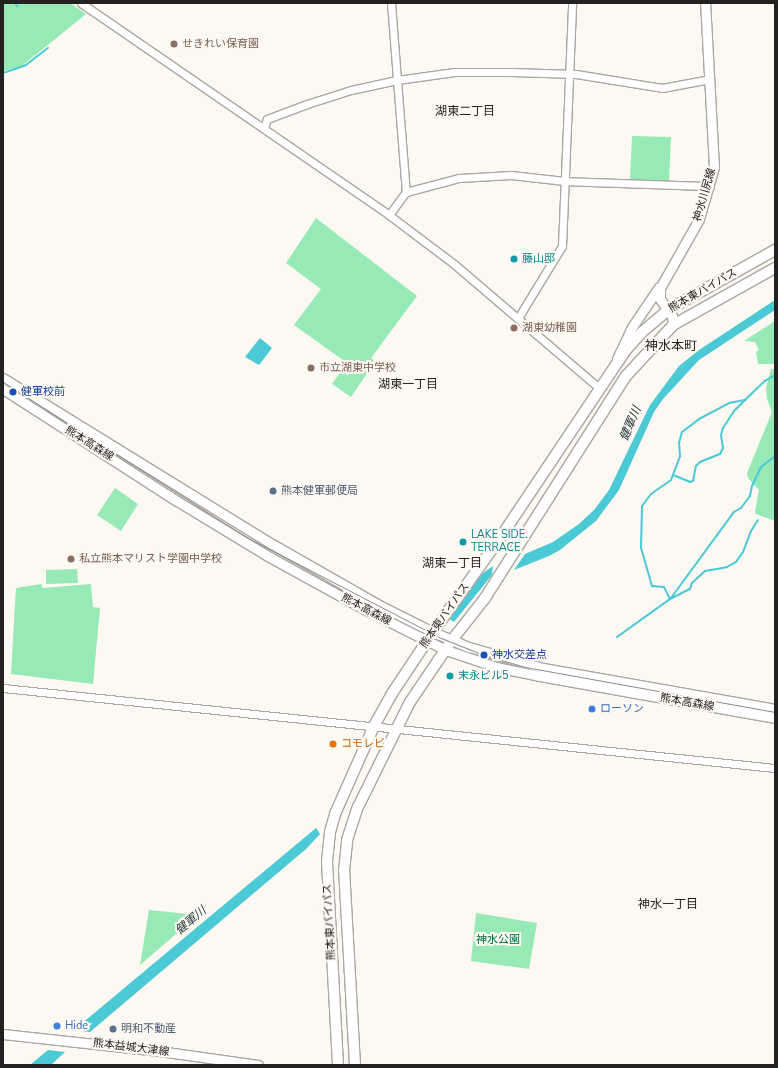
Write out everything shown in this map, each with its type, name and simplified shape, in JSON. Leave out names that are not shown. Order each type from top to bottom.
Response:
[{"type":"highway","name":"熊本東バイパス","points":[[338,1065],[327,861],[330,832],[335,814],[374,726],[393,692],[433,632],[500,538],[613,367],[642,332],[668,310],[775,250]]},
{"type":"highway","name":"熊本東バイパス","points":[[355,1065],[344,871],[347,840],[358,807],[410,702],[452,640],[485,598],[626,376],[673,325],[775,268]]},
{"type":"main road","name":"神水川尻線","points":[[673,325],[672,316],[660,299],[659,294],[664,279],[695,229],[710,186],[714,159],[705,3]]},
{"type":"main road","points":[[613,367],[622,345],[664,279]]},
{"type":"main road","name":"熊本高森線","points":[[3,378],[272,544],[377,604],[469,648],[543,668],[775,709]]},
{"type":"main road","name":"熊本高森線","points":[[3,389],[176,501],[266,555],[446,650],[496,667],[518,672],[775,718]]},
{"type":"main road","name":"熊本益城大津線","points":[[3,1034],[57,1039],[258,1065]]},
{"type":"street","points":[[82,3],[389,215],[454,264],[599,388]]},
{"type":"street","points":[[391,3],[406,192]]},
{"type":"street","points":[[518,318],[562,246],[572,3]]},
{"type":"street","points":[[264,128],[268,119],[307,104],[351,90],[397,80],[454,72],[569,74],[662,88],[710,79]]},
{"type":"street","points":[[389,215],[406,192],[459,178],[511,175],[565,181],[710,186]]},
{"type":"street","points":[[3,688],[775,768]]},
{"type":"green space","points":[[3,3],[70,3],[86,14],[22,66],[3,71]]},
{"type":"green space","points":[[632,136],[671,137],[669,182],[630,180]]},
{"type":"green space","points":[[316,218],[417,296],[371,358],[375,362],[351,397],[332,384],[347,363],[294,325],[321,289],[286,263]]},
{"type":"green space","points":[[775,321],[775,364],[758,364],[756,352],[759,350],[755,342],[744,341]]},
{"type":"green space","points":[[771,369],[775,369],[775,521],[756,514],[755,511],[759,490],[748,478],[747,473],[772,412],[767,399],[766,388]]},
{"type":"green space","points":[[115,488],[138,504],[121,531],[97,515]]},
{"type":"green space","points":[[77,569],[78,583],[46,584],[46,570]]},
{"type":"green space","points":[[41,584],[43,588],[91,584],[93,607],[100,608],[93,684],[11,674],[16,588]]},
{"type":"green space","points":[[149,910],[198,915],[140,965]]},
{"type":"green space","name":"神水公園","points":[[476,913],[537,923],[529,969],[471,961]]},
{"type":"water","points":[[775,300],[775,310],[699,360],[663,399],[654,412],[619,490],[596,521],[560,550],[514,570],[525,554],[553,542],[579,524],[594,510],[609,490],[650,405],[679,366],[699,350]]},
{"type":"water","points":[[260,338],[272,348],[259,365],[245,357]]},
{"type":"water","points":[[493,566],[492,575],[454,622],[448,618],[483,573]]},
{"type":"water","points":[[316,828],[320,834],[306,849],[90,1032],[74,1030]]},
{"type":"water","points":[[48,1050],[65,1052],[51,1065],[30,1065]]},
{"type":"waterway","points":[[3,73],[26,65],[48,48]]},
{"type":"waterway","points":[[670,599],[664,587],[652,586],[641,548],[642,506],[651,494],[671,480],[680,456],[679,443],[682,432],[699,419],[729,403],[745,400],[765,381],[775,375]]},
{"type":"waterway","points":[[673,475],[690,482],[693,481],[696,466],[700,462],[720,454],[723,448],[721,435],[723,428],[734,411],[745,400]]},
{"type":"waterway","points":[[671,598],[734,512],[741,508],[750,496],[752,486],[761,467],[775,456]]},
{"type":"waterway","points":[[617,637],[670,599],[690,589],[692,583],[705,571],[727,567],[736,562],[743,552],[751,531],[758,520]]},
{"type":"tram line","points":[[3,382],[248,538],[441,638],[484,655],[525,667],[775,712]]},
{"type":"place","name":"せきれい保育園","points":[[174,44]]},
{"type":"place","name":"藤山邸","points":[[514,259]]},
{"type":"place","name":"湖東幼稚園","points":[[514,328]]},
{"type":"place","name":"市立湖東中学校","points":[[311,368]]},
{"type":"place","name":"健軍校前","points":[[13,392]]},
{"type":"place","name":"熊本健軍郵便局","points":[[273,491]]},
{"type":"place","name":"LAKE SIDE. TERRACE","points":[[463,542]]},
{"type":"place","name":"私立熊本マリスト学園中学校","points":[[71,559]]},
{"type":"place","name":"神水交差点","points":[[484,655]]},
{"type":"place","name":"末永ビル5","points":[[450,676]]},
{"type":"place","name":"ローソン","points":[[592,709]]},
{"type":"place","name":"コモレビ","points":[[333,744]]},
{"type":"place","name":"Hide","points":[[57,1026]]},
{"type":"place","name":"明和不動産","points":[[113,1029]]},
{"type":"district","name":"湖東二丁目","points":[[465,112]]},
{"type":"district","name":"神水本町","points":[[671,346]]},
{"type":"district","name":"湖東一丁目","points":[[408,385]]},
{"type":"district","name":"湖東一丁目","points":[[452,564]]},
{"type":"district","name":"神水一丁目","points":[[668,905]]},
{"type":"water label","name":"健軍川","points":[[631,424]]},
{"type":"water label","name":"健軍川","points":[[191,921]]}]
